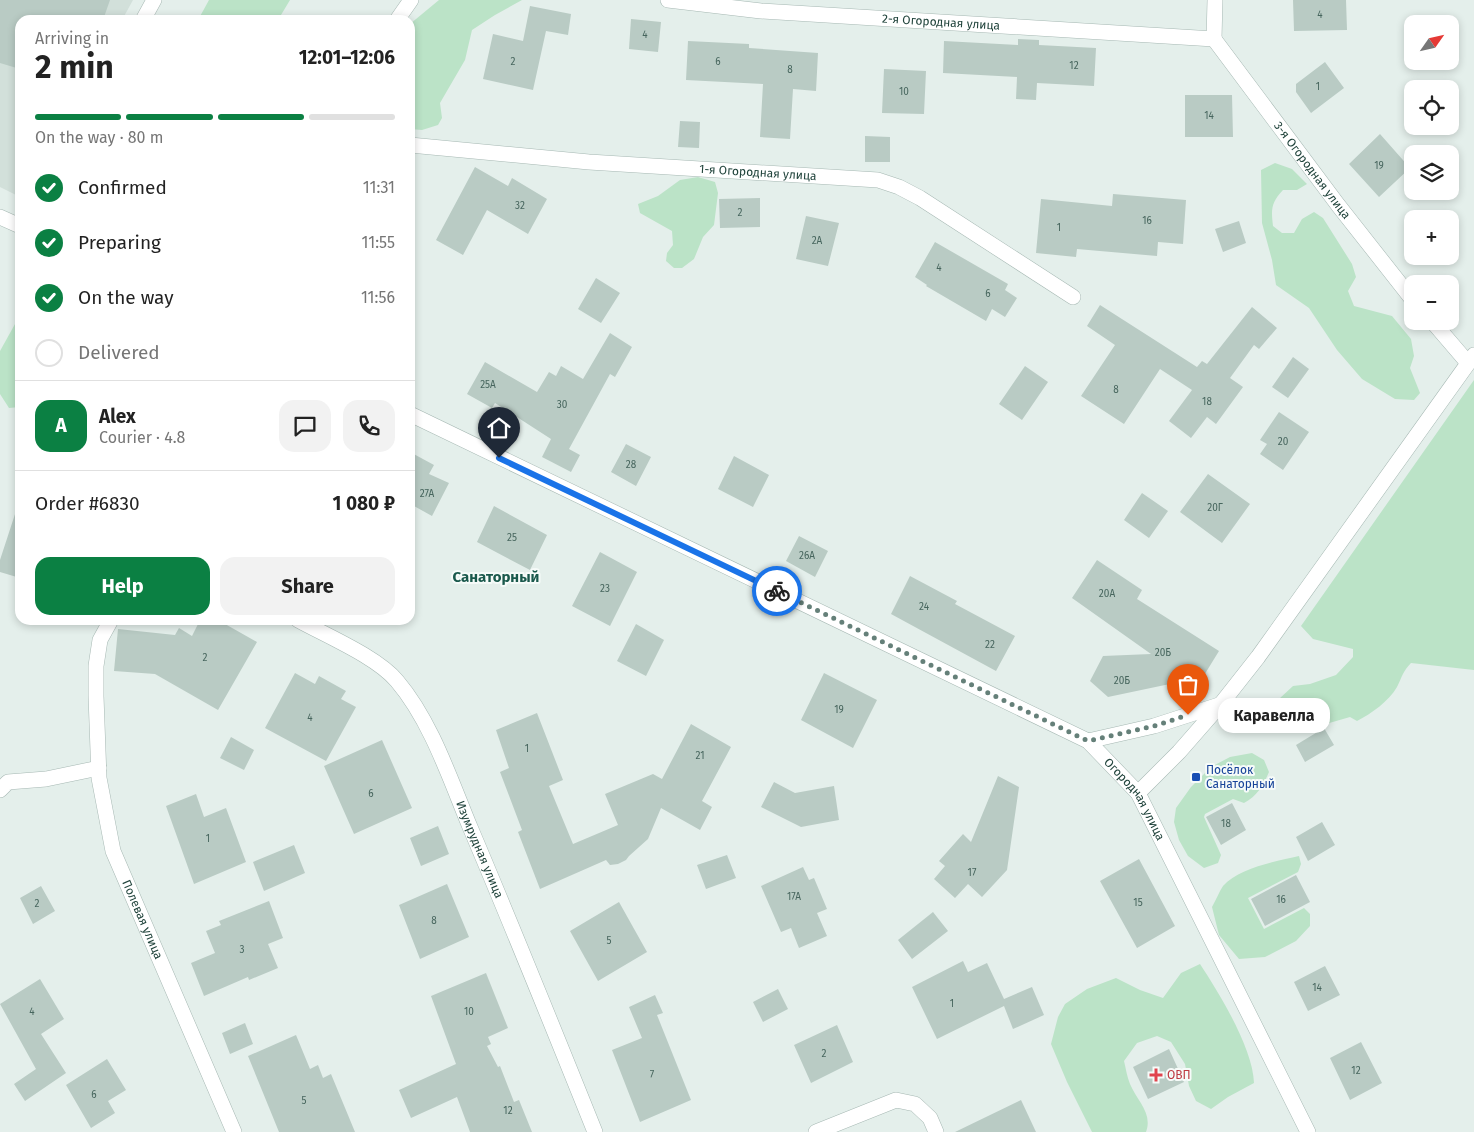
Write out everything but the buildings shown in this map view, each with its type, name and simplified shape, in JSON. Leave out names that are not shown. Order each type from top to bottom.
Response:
[{"type":"street","points":[[146,15],[154,0]]},
{"type":"street","points":[[400,15],[411,0]]},
{"type":"street","name":"2-я Огородная улица","points":[[668,0],[761,11],[1214,39]]},
{"type":"street","points":[[1214,39],[1215,0]]},
{"type":"street","name":"3-я Огородная улица","points":[[1214,39],[1404,289]]},
{"type":"street","name":"1-я Огородная улица","points":[[415,145],[589,162],[878,180],[899,187],[920,198],[1073,297]]},
{"type":"street","points":[[0,217],[15,224]]},
{"type":"street","points":[[1138,793],[1179,752],[1221,704],[1258,657],[1471,359],[1441,330]]},
{"type":"street","name":"Огородная улица","points":[[415,416],[1088,741],[1138,793],[1308,1132]]},
{"type":"street","name":"Полевая улица","points":[[108,625],[100,640],[96,666],[96,696],[99,778],[113,851],[234,1132]]},
{"type":"street","name":"Изумрудная улица","points":[[307,625],[377,663],[397,681],[418,712],[439,754],[516,935],[595,1132]]},
{"type":"street","points":[[1088,741],[1154,726],[1221,704]]},
{"type":"street","points":[[0,790],[8,782],[46,778],[99,768]]},
{"type":"street","points":[[816,1132],[896,1100],[914,1104],[930,1118],[936,1132]]},
{"type":"shaded area","points":[[0,0],[133,0],[125,15],[15,15],[15,194],[0,187]]},
{"type":"green space","points":[[209,0],[290,0],[281,15],[201,15]]},
{"type":"green space","points":[[439,0],[522,0],[472,30],[465,60],[440,103],[442,118],[438,125],[422,130],[415,129],[415,20]]},
{"type":"green space","points":[[1275,163],[1292,169],[1307,184],[1297,190],[1283,190],[1273,206],[1273,226],[1282,233],[1294,233],[1302,219],[1314,212],[1323,218],[1352,264],[1356,277],[1348,291],[1354,306],[1392,316],[1411,339],[1414,356],[1410,368],[1420,393],[1414,400],[1395,399],[1362,379],[1337,350],[1309,308],[1276,285],[1272,260],[1262,223],[1261,170]]},
{"type":"green space","points":[[698,177],[715,182],[718,193],[714,225],[703,237],[694,259],[682,268],[674,268],[666,261],[667,253],[673,245],[672,231],[640,213],[638,204],[658,196],[680,180]]},
{"type":"green space","points":[[15,324],[15,407],[9,408],[0,394],[0,351]]},
{"type":"green space","points":[[1474,380],[1474,670],[1411,663],[1404,671],[1397,687],[1385,702],[1357,721],[1350,717],[1312,728],[1287,723],[1281,713],[1279,699],[1293,686],[1310,684],[1336,675],[1353,657],[1353,649],[1313,639],[1301,626]]},
{"type":"green space","points":[[1252,753],[1264,760],[1269,772],[1259,790],[1249,800],[1244,803],[1233,799],[1205,814],[1204,817],[1221,855],[1218,863],[1204,868],[1188,856],[1179,840],[1174,822],[1176,808],[1191,787],[1211,767],[1230,757]]},
{"type":"green space","points":[[1299,856],[1301,864],[1298,872],[1248,898],[1264,929],[1304,908],[1310,914],[1310,926],[1296,941],[1265,957],[1239,959],[1219,935],[1212,907],[1223,886],[1248,870]]},
{"type":"green space","points":[[1200,964],[1234,1021],[1248,1054],[1254,1083],[1211,1109],[1196,1101],[1189,1086],[1185,1064],[1171,1042],[1157,1036],[1137,1043],[1124,1061],[1130,1084],[1146,1113],[1148,1125],[1146,1132],[1092,1132],[1067,1082],[1051,1044],[1058,1017],[1065,1004],[1087,989],[1116,978],[1140,990],[1163,998],[1181,973]]},
{"type":"way so far","points":[[777,591],[1088,741],[1154,726],[1188,715]]},
{"type":"place","name":"Каравелла","points":[[1188,715]]},
{"type":"place","name":"Посёлок Санаторный","points":[[1196,777]]},
{"type":"place","name":"ОВП","points":[[1156,1075]]},
{"type":"district","name":"Санаторный","points":[[496,577]]},
{"type":"route","points":[[499,458],[777,591]]}]
